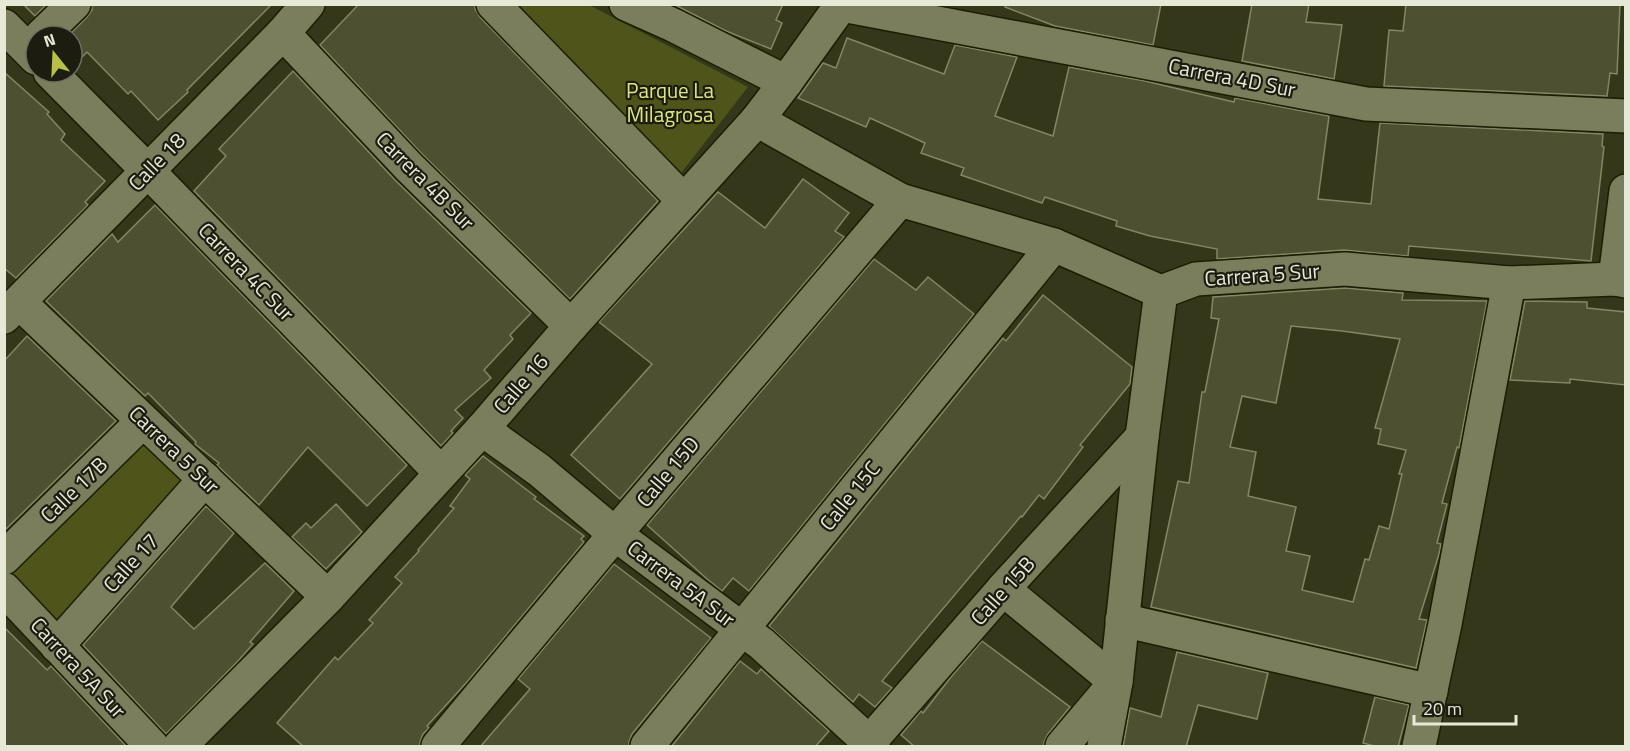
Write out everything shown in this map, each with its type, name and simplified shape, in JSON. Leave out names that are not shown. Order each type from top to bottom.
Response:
[{"type":"street","points":[[55,24],[74,4]]},
{"type":"street","name":"Calle 18","points":[[12,310],[283,33],[308,4]]},
{"type":"street","points":[[493,4],[684,201]]},
{"type":"street","points":[[626,4],[678,15],[786,82]]},
{"type":"street","name":"Calle 16","points":[[180,747],[328,597],[482,429],[571,326],[757,120],[842,5]]},
{"type":"street","name":"Carrera 4D Sur","points":[[842,5],[1365,104],[1626,116]]},
{"type":"street","points":[[4,26],[24,39]]},
{"type":"street","name":"Carrera 4B Sur","points":[[283,33],[409,166],[571,326]]},
{"type":"street","name":"Carrera 4C Sur","points":[[62,84],[441,473]]},
{"type":"street","points":[[757,120],[900,200],[1054,245],[1161,292],[1142,437],[1116,682],[1104,747]]},
{"type":"street","points":[[1620,280],[1626,191]]},
{"type":"street","name":"Calle 15D","points":[[438,747],[615,534],[900,200]]},
{"type":"street","name":"Calle 15C","points":[[647,747],[1054,245]]},
{"type":"street","name":"Carrera 5 Sur","points":[[1161,292],[1196,279],[1345,269],[1509,283],[1620,280]]},
{"type":"street","points":[[1419,747],[1445,624],[1509,283]]},
{"type":"street","name":"Carrera 5 Sur","points":[[12,310],[143,421],[328,597]]},
{"type":"street","name":"Calle 17B","points":[[4,558],[143,421]]},
{"type":"street","name":"Carrera 5A Sur","points":[[482,429],[539,470],[615,534],[742,629],[789,668],[870,746]]},
{"type":"street","name":"Calle 15B","points":[[870,746],[1003,589],[1142,437]]},
{"type":"street","name":"Calle 17","points":[[57,646],[205,479]]},
{"type":"street","name":"Carrera 5A Sur","points":[[4,589],[152,747]]},
{"type":"street","points":[[1003,589],[1116,682]]},
{"type":"street","points":[[1122,620],[1431,691]]},
{"type":"street","points":[[1062,747],[1116,682]]},
{"type":"green space","name":"Parque La Milagrosa","points":[[507,5],[589,5],[748,87],[674,182]]},
{"type":"green space","points":[[144,431],[194,481],[59,633],[5,578]]},
{"type":"building","points":[[23,4],[47,4],[35,16]]},
{"type":"building","points":[[92,4],[272,4],[158,120],[131,91],[128,94],[87,52],[84,55],[84,24],[80,24],[92,10]]},
{"type":"building","points":[[359,4],[475,4],[480,17],[658,201],[570,299],[422,154],[320,45]]},
{"type":"building","points":[[673,4],[783,4],[776,20],[782,23],[771,49],[726,31]]},
{"type":"building","points":[[1005,4],[1161,4],[1153,45],[1055,26],[1005,7]]},
{"type":"building","points":[[1252,4],[1309,4],[1306,22],[1342,25],[1334,79],[1242,61]]},
{"type":"building","points":[[1406,4],[1620,4],[1617,74],[1610,73],[1607,96],[1384,86],[1389,30],[1403,31]]},
{"type":"building","points":[[847,38],[944,74],[955,45],[1017,57],[995,116],[1053,136],[1069,67],[1145,81],[1234,102],[1235,98],[1329,116],[1318,199],[1371,204],[1380,123],[1603,134],[1602,146],[1604,147],[1591,261],[1409,246],[1408,256],[1344,250],[1217,259],[1217,249],[1150,236],[1116,226],[1117,221],[1045,197],[1042,203],[961,175],[964,168],[921,153],[925,143],[870,118],[866,127],[798,98],[823,63],[836,68]]},
{"type":"building","points":[[293,71],[395,180],[531,313],[510,335],[513,339],[484,370],[491,378],[455,410],[463,418],[441,446],[194,191],[226,156],[219,149]]},
{"type":"building","points":[[4,72],[49,112],[47,114],[65,134],[61,140],[105,181],[85,202],[88,205],[16,278],[4,268]]},
{"type":"building","points":[[803,179],[849,213],[835,231],[844,237],[620,499],[571,455],[652,364],[599,322],[718,192],[765,228]]},
{"type":"building","points":[[155,205],[407,465],[367,506],[308,447],[259,505],[217,465],[219,463],[195,444],[196,442],[148,393],[145,396],[46,301],[112,234],[118,242]]},
{"type":"building","points":[[874,259],[916,290],[928,277],[974,314],[749,591],[733,578],[722,591],[647,525]]},
{"type":"building","points":[[1345,288],[1403,293],[1402,300],[1487,301],[1459,448],[1457,447],[1442,503],[1447,504],[1437,543],[1441,544],[1439,554],[1419,619],[1427,620],[1416,668],[1151,607],[1178,481],[1189,483],[1202,392],[1205,392],[1219,319],[1211,318],[1213,297]],"holes":[[[1291,326],[1400,339],[1375,428],[1381,429],[1378,444],[1406,450],[1389,529],[1379,526],[1369,560],[1365,559],[1353,602],[1302,590],[1310,556],[1286,551],[1296,507],[1248,496],[1256,452],[1230,447],[1242,396],[1276,403]]]},
{"type":"building","points":[[1043,295],[1132,367],[1130,384],[1080,445],[1083,447],[1044,499],[1039,495],[882,681],[892,688],[875,707],[859,694],[853,702],[769,626],[1003,338],[1006,341]]},
{"type":"building","points":[[1525,301],[1587,302],[1587,308],[1626,312],[1626,385],[1570,379],[1570,383],[1510,380]]},
{"type":"building","points":[[27,336],[116,421],[4,531],[4,361]]},
{"type":"building","points":[[483,456],[536,497],[534,499],[584,536],[581,539],[584,542],[467,682],[427,726],[429,728],[423,734],[420,747],[304,747],[277,723],[335,657],[338,660],[373,623],[369,620],[402,583],[395,577],[454,508],[450,506],[470,479],[465,475]]},
{"type":"building","points":[[336,504],[362,532],[326,569],[292,537],[306,523],[311,528]]},
{"type":"building","points":[[206,506],[234,533],[171,607],[194,629],[265,563],[294,591],[250,642],[253,644],[238,661],[166,734],[83,645]]},
{"type":"building","points":[[614,564],[711,638],[632,734],[629,747],[480,747],[530,689],[518,679]]},
{"type":"building","points":[[4,627],[47,670],[51,666],[127,747],[4,747]]},
{"type":"building","points":[[982,641],[1070,707],[1048,734],[1044,747],[915,747],[901,735],[921,711],[923,713]]},
{"type":"building","points":[[1177,652],[1268,673],[1257,719],[1198,705],[1186,747],[1123,747],[1130,708],[1161,717]]},
{"type":"building","points":[[740,661],[757,674],[761,669],[829,731],[815,747],[671,747]]},
{"type":"building","points":[[1375,697],[1409,705],[1398,747],[1378,747],[1363,743]]}]
